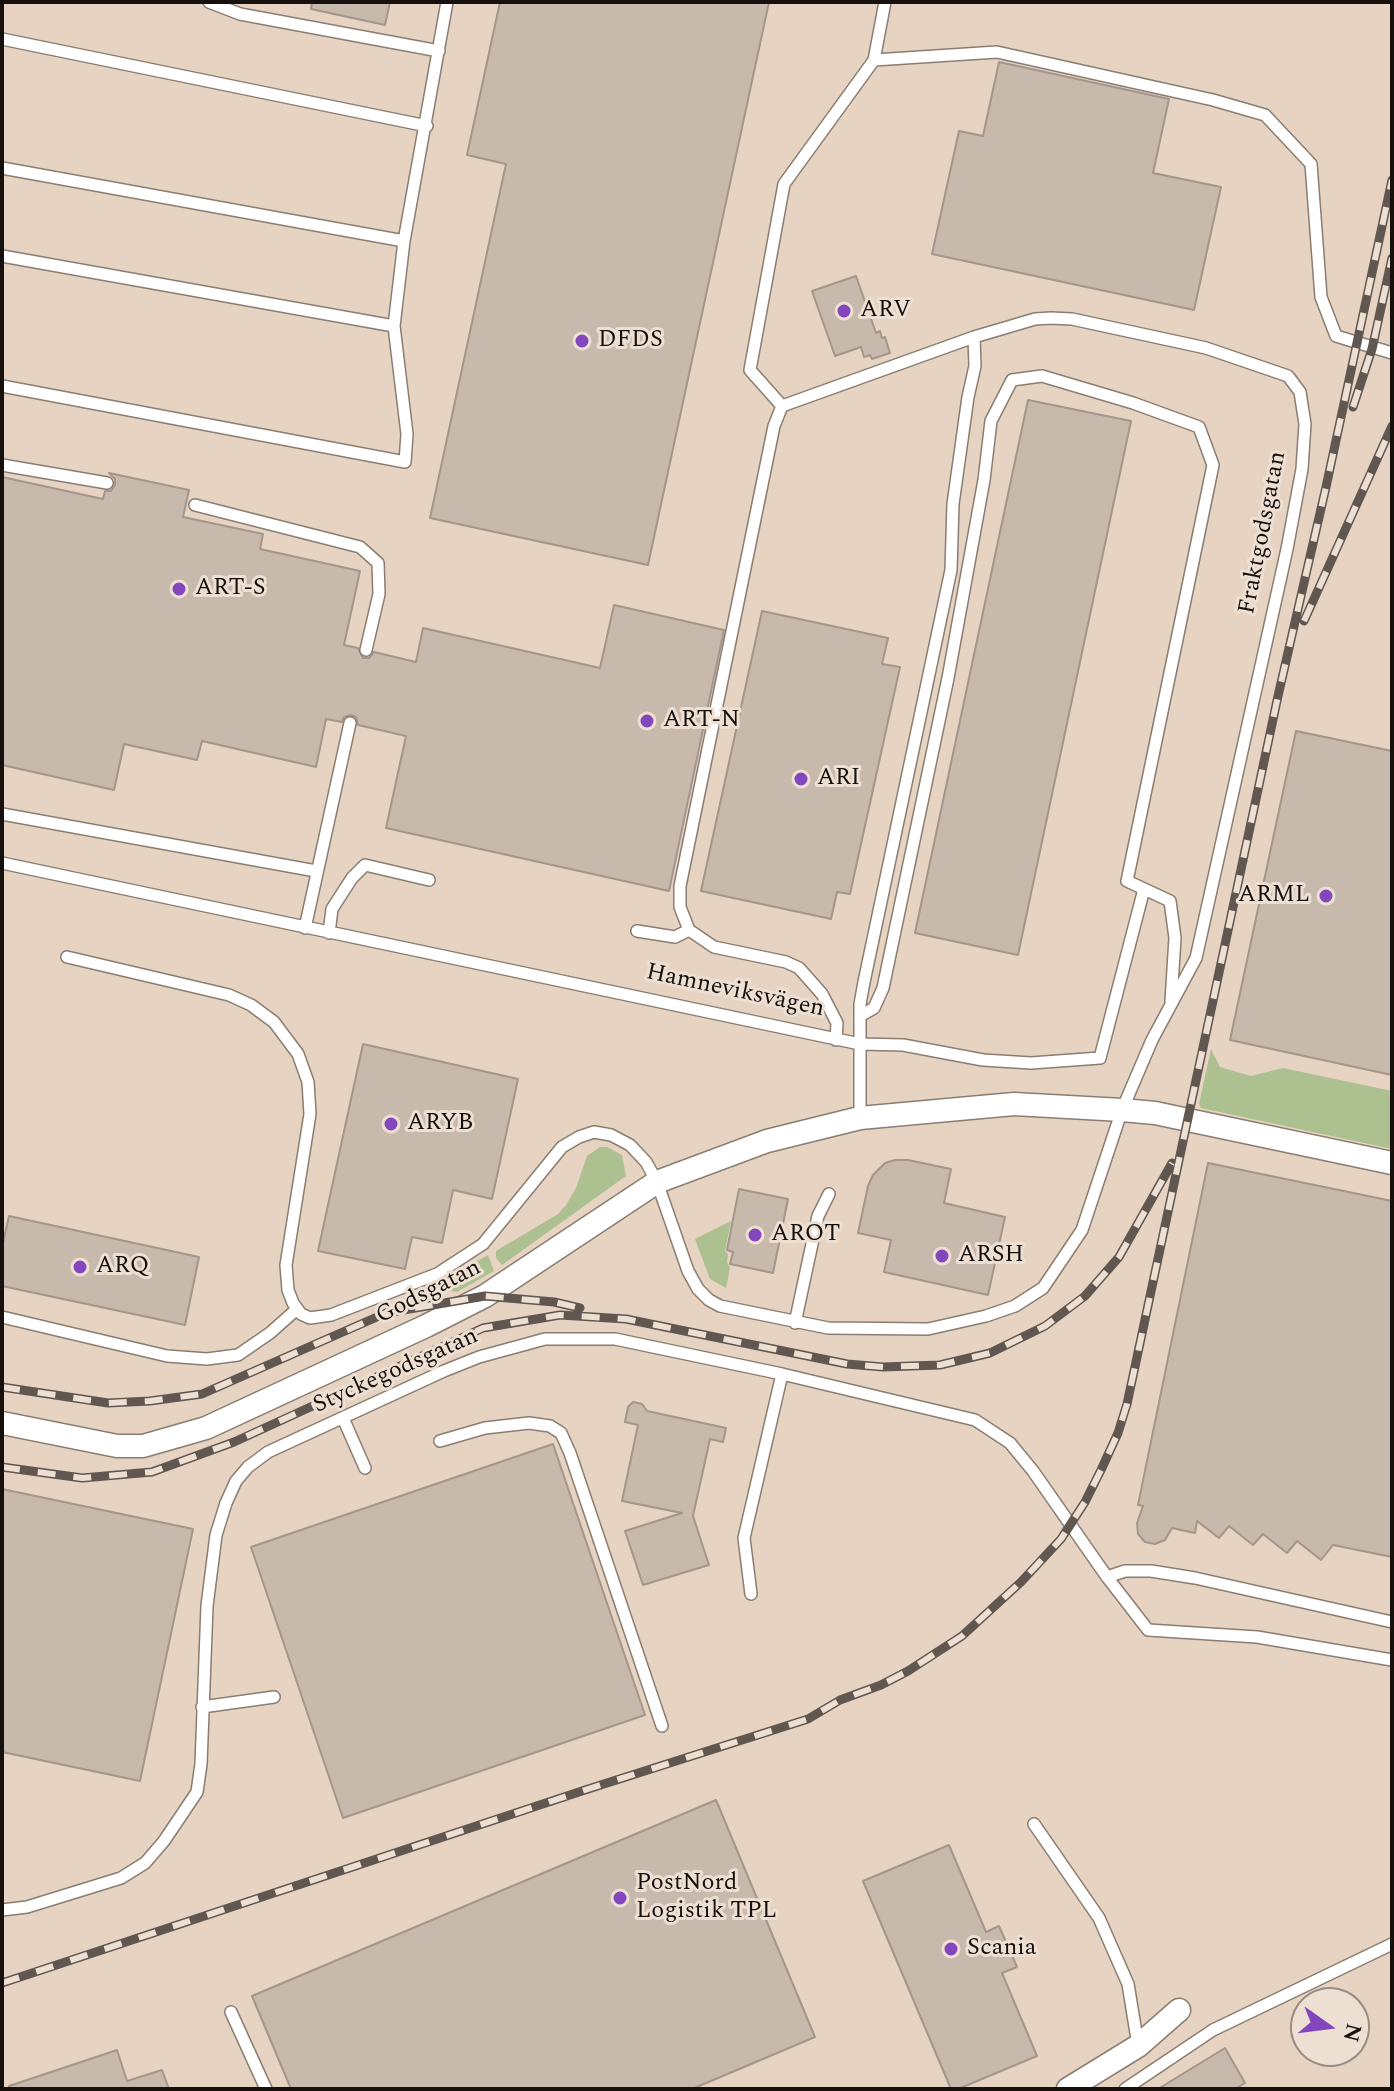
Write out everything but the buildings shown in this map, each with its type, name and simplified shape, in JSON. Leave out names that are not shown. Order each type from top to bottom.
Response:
[{"type":"street","points":[[860,1118],[1014,1104],[1122,1110],[1155,1113],[1392,1163]]},
{"type":"street","name":"Godsgatan","points":[[2,1423],[117,1446],[143,1446],[206,1428],[485,1296],[657,1182],[767,1141],[860,1118]]},
{"type":"street","points":[[1068,2089],[1138,2046],[1179,2010]]},
{"type":"lane","points":[[209,2],[240,14],[439,51]]},
{"type":"lane","points":[[2,386],[405,462],[407,434],[394,326],[404,241],[447,2]]},
{"type":"lane","points":[[836,1040],[837,1023],[822,994],[799,968],[786,962],[714,947],[689,930],[680,907],[680,886],[774,426],[782,406],[750,370],[784,184],[874,60],[885,2]]},
{"type":"lane","points":[[2,39],[427,126]]},
{"type":"lane","points":[[874,60],[997,52],[1213,100],[1265,115],[1311,164],[1321,297],[1336,336],[1392,353]]},
{"type":"lane","points":[[2,168],[404,241]]},
{"type":"lane","points":[[2,256],[394,326]]},
{"type":"lane","name":"Fraktgodsgatan","points":[[297,1309],[310,1318],[331,1315],[437,1274],[483,1244],[562,1147],[594,1132],[611,1135],[630,1145],[646,1162],[657,1182],[688,1271],[698,1289],[709,1300],[720,1306],[795,1323],[828,1328],[928,1329],[986,1316],[1015,1306],[1043,1288],[1082,1230],[1122,1110],[1152,1040],[1196,958],[1302,469],[1305,424],[1300,392],[1288,376],[1206,348],[1072,319],[1035,319],[974,337],[782,406]]},
{"type":"lane","points":[[860,1118],[860,1016],[864,982],[951,570],[953,504],[975,366],[974,337]]},
{"type":"lane","points":[[860,1016],[874,1008],[883,988],[948,678],[984,480],[991,421],[1012,380],[1042,376],[1133,403],[1199,427],[1213,465],[1127,881],[1170,901],[1175,938],[1171,1006]]},
{"type":"lane","points":[[2,465],[107,483]]},
{"type":"lane","points":[[195,505],[360,547],[378,563],[379,594],[366,650]]},
{"type":"lane","points":[[305,928],[350,723]]},
{"type":"lane","points":[[2,814],[316,871]]},
{"type":"lane","name":"Hamneviksvägen","points":[[2,863],[836,1040],[903,1045],[983,1060],[1018,1062],[1100,1058],[1144,889]]},
{"type":"lane","points":[[329,933],[332,909],[352,878],[365,865],[429,880]]},
{"type":"lane","points":[[637,931],[675,937],[689,930]]},
{"type":"lane","points":[[2,1317],[167,1356],[207,1359],[238,1355],[297,1309],[288,1290],[286,1265],[310,1114],[308,1082],[298,1054],[274,1022],[251,1005],[229,995],[67,957]]},
{"type":"lane","points":[[795,1323],[818,1216],[829,1194]]},
{"type":"lane","name":"Styckegodsgatan","points":[[2,1910],[27,1907],[121,1878],[145,1863],[197,1792],[201,1764],[207,1606],[216,1535],[231,1492],[248,1467],[268,1452],[479,1357],[545,1339],[615,1339],[948,1411],[975,1420],[997,1432],[1033,1471],[1148,1630],[1257,1637],[1392,1660]]},
{"type":"lane","points":[[751,1594],[744,1538],[782,1374]]},
{"type":"lane","points":[[343,1418],[365,1468]]},
{"type":"lane","points":[[440,1441],[485,1428],[529,1423],[550,1426],[561,1433],[662,1726]]},
{"type":"lane","points":[[1107,1577],[1125,1571],[1151,1571],[1392,1622]]},
{"type":"lane","points":[[202,1707],[274,1697]]},
{"type":"lane","points":[[1034,1824],[1099,1918],[1128,1984],[1138,2046]]},
{"type":"lane","points":[[1125,2089],[1213,2030],[1392,1944]]},
{"type":"lane","points":[[231,2012],[266,2089]]},
{"type":"shaded area","points":[[2,2],[1392,2],[1392,2089],[2,2089]]},
{"type":"green space","points":[[1211,1049],[1220,1067],[1251,1076],[1283,1068],[1392,1091],[1392,1149],[1201,1108],[1199,1104]]},
{"type":"green space","points":[[600,1147],[622,1155],[626,1176],[502,1265],[496,1258],[496,1251],[558,1214],[576,1188],[587,1156]]},
{"type":"green space","points":[[731,1221],[725,1251],[730,1268],[726,1288],[710,1279],[695,1239]]},
{"type":"green space","points":[[488,1255],[494,1271],[457,1292],[439,1290],[439,1283]]},
{"type":"railway","points":[[2,1983],[808,1719],[840,1700],[908,1671],[962,1636],[1021,1582],[1061,1539],[1101,1470],[1127,1404],[1392,180]]},
{"type":"railway","points":[[1353,407],[1372,349],[1392,258]]},
{"type":"railway","points":[[1304,621],[1392,426]]},
{"type":"railway","points":[[2,1467],[82,1478],[152,1472],[234,1442],[483,1328],[560,1315],[626,1319],[847,1364],[883,1367],[940,1365],[990,1353],[1045,1326],[1085,1296],[1119,1257],[1172,1163]]},
{"type":"railway","points":[[2,1387],[108,1403],[202,1394],[386,1313],[485,1296],[554,1302],[580,1308]]},
{"type":"place","name":"ARV","points":[[844,311]]},
{"type":"place","name":"DFDS","points":[[582,341]]},
{"type":"place","name":"ART-S","points":[[179,589]]},
{"type":"place","name":"ART-N","points":[[647,721]]},
{"type":"place","name":"ARI","points":[[801,779]]},
{"type":"place","name":"ARML","points":[[1326,896]]},
{"type":"place","name":"ARYB","points":[[391,1124]]},
{"type":"place","name":"AROT","points":[[755,1235]]},
{"type":"place","name":"ARSH","points":[[942,1256]]},
{"type":"place","name":"ARQ","points":[[80,1267]]},
{"type":"place","name":"PostNord Logistik TPL","points":[[620,1898]]},
{"type":"place","name":"Scania","points":[[951,1949]]}]
